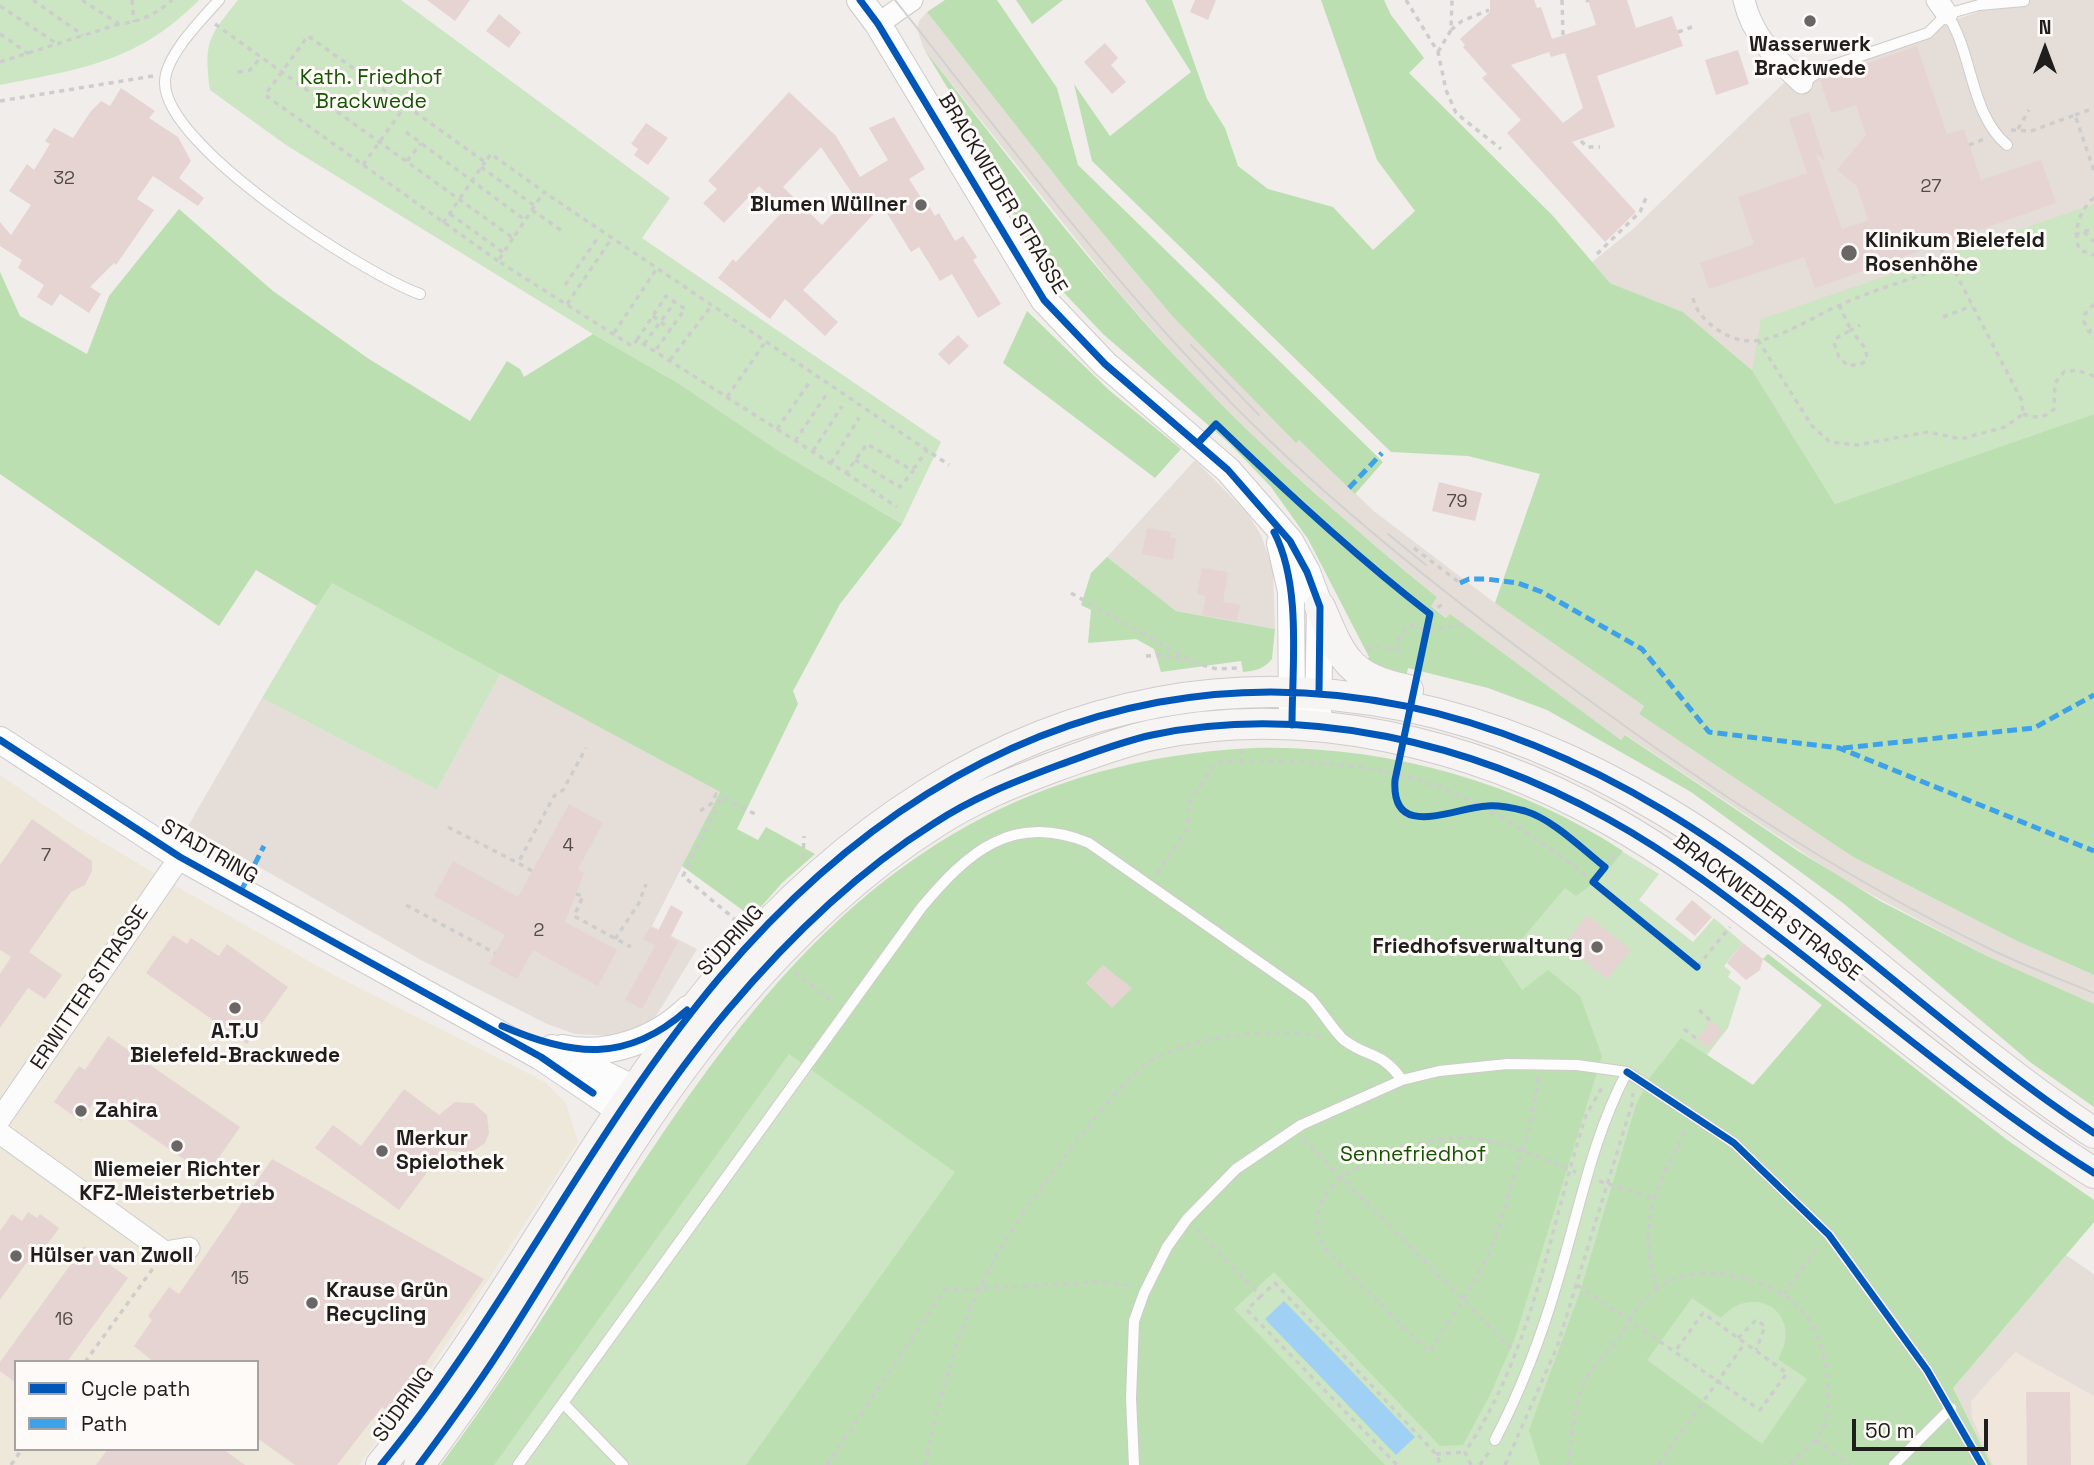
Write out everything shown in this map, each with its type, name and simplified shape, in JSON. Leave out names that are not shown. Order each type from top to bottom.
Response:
[{"type":"main road","points":[[1320,607],[1336,646],[1356,672],[1384,685],[1514,719],[1570,759]]},
{"type":"main road","name":"SÜDRING","points":[[419,1465],[486,1372],[640,1107],[719,978],[802,889],[853,845],[916,798],[989,757],[1067,725],[1142,706],[1239,693],[1305,693]]},
{"type":"main road","name":"BRACKWEDER STRASSE","points":[[1305,693],[1388,703],[1453,716],[1570,759],[1662,809],[1718,846],[1829,928],[2029,1087],[2094,1133]]},
{"type":"main road","name":"BRACKWEDER STRASSE","points":[[1305,726],[1388,737],[1458,754],[1541,785],[1626,839],[1702,878],[2025,1128],[2094,1173]]},
{"type":"main road","name":"SÜDRING","points":[[381,1465],[405,1436],[640,1107],[834,899],[935,822],[1005,786],[1116,744],[1189,729],[1305,726]]},
{"type":"street","name":"BRACKWEDER STRASSE","points":[[860,0],[878,24],[1009,248],[1044,300],[1105,364],[1199,442],[1258,502],[1290,541],[1307,572],[1320,607],[1305,693]]},
{"type":"street","points":[[878,24],[912,0]]},
{"type":"street","points":[[1744,0],[1753,27],[1767,50],[1802,83]]},
{"type":"street","name":"BRACKWEDER STRASSE","points":[[1258,502],[1281,545],[1287,567],[1305,693],[1305,726]]},
{"type":"street","name":"STADTRING","points":[[0,740],[180,857],[551,1063],[640,1107]]},
{"type":"street","name":"ERWITTER STRASSE","points":[[0,1119],[180,857]]},
{"type":"street","points":[[544,1044],[586,1051],[615,1048],[642,1040],[684,1013],[719,978]]},
{"type":"street","name":"STADTRING","points":[[406,984],[544,1044],[640,1107]]},
{"type":"street","points":[[0,1133],[164,1252],[189,1248]]},
{"type":"lane","points":[[219,0],[171,60],[166,74],[168,101],[179,119],[229,173],[284,214],[396,285],[420,294]]},
{"type":"lane","points":[[1942,7],[2024,1]]},
{"type":"lane","points":[[1802,83],[1825,68],[1928,33],[1942,7]]},
{"type":"lane","points":[[1942,7],[1956,29],[1989,122],[2007,145]]},
{"type":"lane","points":[[518,1465],[944,881],[965,860],[996,840],[1032,832],[1073,836],[1089,843],[1309,997],[1326,1014],[1343,1040],[1390,1062],[1402,1080]]},
{"type":"lane","points":[[1134,1465],[1131,1398],[1134,1321],[1144,1293],[1167,1247],[1187,1219],[1236,1169],[1294,1130],[1402,1080],[1439,1071],[1507,1064],[1539,1064],[1627,1072],[1734,1143],[1829,1234],[1951,1408],[1982,1465]]},
{"type":"lane","points":[[1495,1440],[1531,1359],[1559,1277],[1609,1108],[1627,1072]]},
{"type":"lane","points":[[563,1403],[623,1465]]},
{"type":"lane","points":[[1894,1465],[1951,1408]]},
{"type":"path","points":[[33,0],[84,36]]},
{"type":"path","points":[[82,0],[119,24]]},
{"type":"path","points":[[132,0],[134,22]]},
{"type":"path","points":[[0,62],[119,24],[134,22],[162,10],[172,0]]},
{"type":"path","points":[[1406,0],[1438,52],[1446,90],[1456,113],[1501,149]]},
{"type":"path","points":[[1451,30],[1452,0]]},
{"type":"path","points":[[1562,0],[1563,35]]},
{"type":"path","points":[[0,6],[59,45]]},
{"type":"path","points":[[1438,52],[1451,30],[1462,21],[1489,10]]},
{"type":"path","points":[[205,16],[513,238]]},
{"type":"path","points":[[1678,32],[1692,27]]},
{"type":"path","points":[[0,34],[29,54]]},
{"type":"path","points":[[485,162],[308,36],[265,95],[443,223],[632,346],[666,296],[685,309],[655,351]]},
{"type":"path","points":[[238,72],[250,70],[261,57]]},
{"type":"path","points":[[0,101],[166,74]]},
{"type":"path","points":[[363,165],[405,106]]},
{"type":"path","points":[[1969,145],[2018,130],[2031,131],[2094,108]]},
{"type":"path","points":[[2018,130],[2029,110]]},
{"type":"path","points":[[2075,114],[2094,171]]},
{"type":"path","points":[[406,132],[525,220]]},
{"type":"path","points":[[1581,141],[1587,147],[1600,147]]},
{"type":"path","points":[[407,161],[421,143]]},
{"type":"path","points":[[443,223],[491,154],[949,465]]},
{"type":"path","points":[[481,167],[565,233]]},
{"type":"path","points":[[499,261],[544,192]]},
{"type":"path","points":[[1597,254],[1640,212],[1646,198]]},
{"type":"path","points":[[2094,198],[2087,204],[2075,235],[2080,250],[2094,255]]},
{"type":"path","points":[[450,214],[504,253]]},
{"type":"path","points":[[2075,235],[2094,228]]},
{"type":"path","points":[[2084,232],[2094,242]]},
{"type":"path","points":[[565,285],[599,236]]},
{"type":"path","points":[[567,304],[612,238]]},
{"type":"path","points":[[1939,243],[1948,266],[1953,268],[2022,401],[2023,414]]},
{"type":"path","points":[[582,259],[592,267]]},
{"type":"path","points":[[1693,298],[1699,312],[1724,335],[1750,341],[1758,340],[1839,305],[1948,266]]},
{"type":"path","points":[[613,334],[657,268]]},
{"type":"path","points":[[644,344],[675,302]]},
{"type":"path","points":[[2094,304],[2085,314],[2087,332],[2094,338]]},
{"type":"path","points":[[670,360],[712,305]]},
{"type":"path","points":[[1839,305],[1852,330],[1867,352],[1863,363],[1848,366],[1839,357],[1834,343],[1838,337],[1852,330],[1860,325]]},
{"type":"path","points":[[1943,317],[1972,306]]},
{"type":"path","points":[[653,316],[671,330]]},
{"type":"path","points":[[2087,332],[2094,330]]},
{"type":"path","points":[[637,340],[897,506]]},
{"type":"path","points":[[1758,340],[1812,426],[1830,442],[1857,445],[1928,432],[1961,439],[2005,427],[2023,414],[2042,418],[2054,409],[2055,383],[2064,372],[2076,370],[2094,376]]},
{"type":"path","points":[[727,397],[766,341]]},
{"type":"path","points":[[777,429],[809,383]]},
{"type":"path","points":[[795,441],[826,395]]},
{"type":"path","points":[[812,452],[842,406]]},
{"type":"path","points":[[831,463],[859,418]]},
{"type":"path","points":[[1209,431],[1216,424],[1290,497],[1362,561],[1430,614]]},
{"type":"path","points":[[846,473],[867,444],[910,469],[915,467]]},
{"type":"path","points":[[855,460],[900,486],[927,450]]},
{"type":"path","points":[[1414,548],[1460,583]]},
{"type":"path","points":[[1071,593],[1195,663]]},
{"type":"path","points":[[1445,602],[1430,614],[1395,780],[1396,802],[1415,817],[1487,806],[1505,807],[1538,816],[1605,867]]},
{"type":"path","points":[[1366,654],[1375,646],[1397,650],[1400,635],[1412,625],[1427,631],[1466,624]]},
{"type":"path","points":[[1146,656],[1162,655],[1217,669],[1238,668],[1238,675]]},
{"type":"path","points":[[1241,747],[1241,761]]},
{"type":"path","points":[[518,863],[554,796],[563,790],[586,748]]},
{"type":"path","points":[[1150,885],[1188,829],[1191,801],[1212,768],[1224,761],[1294,761],[1401,775],[1490,812],[1593,882],[1697,967],[1732,924]]},
{"type":"path","points":[[700,811],[711,804],[716,794],[757,815]]},
{"type":"path","points":[[722,797],[683,876],[737,920]]},
{"type":"path","points":[[448,827],[532,871]]},
{"type":"path","points":[[803,869],[804,836]]},
{"type":"path","points":[[1593,882],[1626,839]]},
{"type":"path","points":[[615,939],[639,903],[646,884]]},
{"type":"path","points":[[576,894],[583,896],[574,916],[631,947]]},
{"type":"path","points":[[406,905],[495,953]]},
{"type":"path","points":[[795,972],[846,1012]]},
{"type":"path","points":[[1699,1010],[1711,1021]]},
{"type":"path","points":[[1684,1029],[1697,1039]]},
{"type":"path","points":[[926,1465],[947,1378],[979,1288],[1012,1230],[1051,1176],[1096,1116],[1147,1063],[1173,1050],[1248,1034],[1292,1031],[1343,1040]]},
{"type":"path","points":[[1539,1064],[1534,1108],[1522,1152],[1494,1240],[1462,1300],[1429,1352],[1324,1248],[1317,1235],[1315,1221],[1327,1192],[1341,1178],[1399,1148],[1427,1140],[1463,1138],[1522,1152],[1587,1177],[1654,1198]]},
{"type":"path","points":[[1465,1452],[1498,1394],[1515,1352],[1541,1278],[1586,1115],[1601,1088],[1627,1072],[1633,1095],[1632,1104],[1577,1285],[1539,1392],[1505,1465]]},
{"type":"path","points":[[1657,1288],[1646,1248],[1654,1198],[1692,1115]]},
{"type":"path","points":[[1294,1130],[1515,1352],[1531,1359]]},
{"type":"path","points":[[1187,1219],[1261,1296]]},
{"type":"path","points":[[1784,1294],[1813,1251],[1829,1234]]},
{"type":"path","points":[[86,1360],[164,1252]]},
{"type":"path","points":[[1568,1465],[1581,1391],[1592,1369],[1619,1338],[1637,1305],[1657,1288],[1703,1273],[1732,1275],[1784,1294],[1802,1310],[1822,1346],[1828,1389],[1826,1423],[1816,1440],[1790,1465]]},
{"type":"path","points":[[827,1465],[944,1290],[1099,1282],[1129,1284],[1144,1293]]},
{"type":"path","points":[[1397,1465],[1247,1310],[1275,1283],[1436,1454],[1441,1465]]},
{"type":"path","points":[[1577,1285],[1676,1350],[1760,1410],[1787,1373],[1703,1313],[1676,1350]]},
{"type":"path","points":[[1738,1338],[1756,1320],[1765,1326],[1755,1351]]},
{"type":"path","points":[[1658,1465],[1745,1343]]},
{"type":"path","points":[[1816,1440],[1850,1465]]},
{"type":"path","points":[[1436,1454],[1465,1452]]},
{"type":"path","points":[[1465,1452],[1471,1465]]},
{"type":"shaded area","name":"Klinikum Bielefeld Rosenhöhe","points":[[1975,0],[2094,0],[2094,414],[1835,504],[1751,369],[1683,312],[1610,283],[1592,262],[1633,229],[1791,76],[1978,12]]},
{"type":"shaded area","points":[[927,12],[1068,192],[1173,317],[1296,442],[1299,440],[1375,512],[1495,603],[1644,706],[1639,714],[1853,857],[2017,941],[2094,975],[2094,1004],[1987,956],[1844,880],[1626,735],[1621,740],[1450,615],[1447,618],[1430,605],[1437,597],[1271,453],[1193,376],[1120,294],[924,49],[917,29],[919,21]]},
{"type":"shaded area","points":[[1195,460],[1248,514],[1261,535],[1273,569],[1275,629],[1176,611],[1107,557]]},
{"type":"shaded area","points":[[501,673],[720,792],[652,926],[697,949],[653,1021],[615,1036],[575,1034],[547,1024],[421,960],[188,826],[262,698],[437,790]]},
{"type":"shaded area","points":[[0,775],[75,826],[190,894],[332,974],[545,1082],[566,1103],[578,1142],[423,1380],[359,1465],[0,1465]]},
{"type":"shaded area","points":[[2066,1255],[2094,1274],[2094,1465],[1991,1465],[1953,1388]]},
{"type":"shaded area","points":[[2015,1352],[2094,1396],[2094,1465],[1993,1465],[1972,1418],[1971,1401]]},
{"type":"green space","points":[[0,0],[199,0],[176,21],[131,50],[107,60],[57,74],[0,85]]},
{"type":"green space","name":"Kath. Friedhof Brackwede","points":[[238,0],[401,0],[670,198],[642,238],[941,442],[902,524],[782,453],[678,383],[593,334],[286,145],[210,90],[210,41]]},
{"type":"green space","points":[[945,0],[997,0],[1057,88],[1078,165],[1383,462],[1355,494],[1299,440],[1296,443],[1173,317],[1068,192],[927,12]]},
{"type":"green space","points":[[1016,0],[1063,0],[1032,24]]},
{"type":"green space","points":[[1145,0],[1172,0],[1207,99],[1225,128],[1238,166],[1268,189],[1333,207],[1373,250],[1415,211],[1377,160],[1321,0],[1384,0],[1391,15],[1424,58],[1409,73],[1553,216],[1610,283],[1683,312],[1752,370],[1835,504],[2094,414],[2094,975],[2017,941],[1853,857],[1639,714],[1644,706],[1495,603],[1540,474],[1468,456],[1391,452],[1092,161],[1074,84],[1110,136],[1191,72]]},
{"type":"green space","points":[[924,49],[1055,216],[1158,337],[1282,463],[1437,597],[1431,606],[1446,618],[1450,614],[1621,740],[1625,735],[1798,851],[1880,901],[1987,956],[2094,1004],[2094,1107],[2030,1062],[1843,903],[1691,792],[1547,710],[1488,688],[1408,668],[1406,677],[1383,672],[1366,660],[1369,657],[1308,539],[1271,487],[1230,444],[1103,334],[1049,277],[992,177],[967,120]]},
{"type":"green space","points":[[2094,204],[2094,414],[1835,504],[1752,370],[1761,319]]},
{"type":"green space","points":[[179,209],[273,291],[369,359],[470,421],[507,361],[520,369],[524,377],[593,334],[678,383],[782,453],[902,524],[840,604],[793,691],[798,704],[737,829],[758,840],[766,827],[815,854],[782,883],[752,917],[682,866],[720,792],[332,583],[317,606],[256,570],[219,626],[0,474],[0,272],[20,316],[87,354],[109,296]]},
{"type":"green space","points":[[1027,311],[1110,391],[1181,449],[1155,478],[1003,363]]},
{"type":"green space","points":[[1107,557],[1176,611],[1275,629],[1272,659],[1262,667],[1247,672],[1243,672],[1241,661],[1161,672],[1154,649],[1136,639],[1088,643],[1091,610],[1081,605],[1091,573]]},
{"type":"green space","points":[[331,582],[501,673],[437,790],[262,698]]},
{"type":"green space","points":[[1254,748],[1351,753],[1446,772],[1493,786],[1538,805],[1623,851],[1604,875],[1576,896],[1565,888],[1520,941],[1500,957],[1522,990],[1548,970],[1580,996],[1602,1056],[1515,1338],[1490,1395],[1463,1445],[1440,1446],[1274,1272],[1234,1309],[1385,1465],[746,1465],[955,1172],[789,1054],[494,1465],[441,1465],[524,1346],[681,1107],[765,998],[859,903],[968,826],[1098,772]]},
{"type":"green space","name":"Sennefriedhof","points":[[1282,748],[1385,759],[1433,770],[1525,802],[1614,847],[1659,874],[1639,900],[1693,942],[1714,918],[1743,943],[1724,966],[1731,972],[1728,977],[1741,987],[1728,1028],[1707,1055],[1753,1085],[1822,1005],[1763,959],[1768,954],[2007,1140],[2094,1200],[2094,1222],[1953,1388],[1991,1465],[441,1465],[528,1341],[688,1098],[773,988],[869,893],[982,818],[1118,768]]},
{"type":"green space","points":[[1768,954],[2007,1140],[2094,1200],[2094,1222],[1953,1388],[1991,1465],[1540,1465],[1529,1430],[1580,1292],[1636,1105],[1651,1076],[1681,1038],[1753,1085],[1822,1005],[1763,959]],"holes":[[[1692,1298],[1721,1318],[1734,1307],[1748,1302],[1761,1303],[1772,1308],[1781,1317],[1785,1329],[1785,1343],[1778,1359],[1807,1379],[1762,1444],[1647,1360]]]},
{"type":"water","points":[[1284,1301],[1415,1437],[1396,1455],[1265,1319]]},
{"type":"building","points":[[427,0],[470,0],[455,21]]},
{"type":"building","points":[[1195,0],[1216,0],[1208,20],[1190,12]]},
{"type":"building","points":[[1490,0],[1534,0],[1537,8],[1541,7],[1552,39],[1596,25],[1588,0],[1627,0],[1636,28],[1672,16],[1683,46],[1597,76],[1615,127],[1572,142],[1636,212],[1605,242],[1507,133],[1521,120],[1482,78],[1487,74],[1463,47],[1465,45],[1460,39],[1490,12]],"holes":[[[1549,52],[1551,57],[1565,53],[1583,108],[1563,123],[1511,65]]]},
{"type":"building","points":[[499,14],[521,32],[509,48],[486,31]]},
{"type":"building","points":[[1105,43],[1118,58],[1111,65],[1126,82],[1112,94],[1084,62]]},
{"type":"building","points":[[1917,46],[1947,134],[1964,129],[1981,180],[2041,160],[2056,203],[1815,288],[1804,257],[1709,289],[1700,263],[1754,244],[1738,197],[1807,173],[1789,119],[1809,112],[1825,161],[1816,153],[1842,229],[1868,220],[1857,186],[1837,170],[1866,135],[1856,105],[1831,113],[1820,80]]},
{"type":"building","points":[[1738,50],[1749,84],[1716,95],[1705,60]]},
{"type":"building","points":[[121,88],[155,111],[149,118],[178,137],[191,161],[179,178],[204,198],[198,206],[153,176],[137,199],[154,210],[116,265],[114,263],[90,287],[101,294],[89,313],[60,294],[52,306],[37,297],[44,285],[18,268],[22,260],[0,246],[0,222],[11,235],[31,205],[9,191],[27,164],[34,170],[50,144],[45,141],[54,128],[73,138],[91,111],[101,101],[110,106]]},
{"type":"building","points":[[789,92],[836,136],[860,177],[888,160],[869,128],[894,117],[925,169],[909,179],[935,216],[939,213],[955,241],[963,236],[977,257],[973,260],[1001,304],[978,318],[952,274],[940,281],[919,247],[911,252],[882,205],[803,290],[838,322],[825,336],[785,299],[770,319],[718,278],[733,259],[736,262],[784,210],[759,186],[724,223],[703,203],[717,189],[708,181]],"holes":[[[821,147],[852,193],[822,225],[783,187]]]},
{"type":"building","points":[[646,123],[668,138],[648,165],[634,155],[638,149],[631,144]]},
{"type":"building","points":[[958,335],[969,346],[949,365],[938,354]]},
{"type":"building","points":[[1439,482],[1482,493],[1475,521],[1432,511]]},
{"type":"building","points":[[1147,528],[1171,532],[1170,537],[1176,538],[1173,560],[1142,554]]},
{"type":"building","points":[[1202,568],[1228,572],[1223,602],[1240,605],[1237,621],[1202,615],[1206,596],[1197,594]]},
{"type":"building","points":[[569,804],[603,823],[578,869],[584,873],[565,922],[617,950],[598,986],[533,950],[517,979],[489,964],[505,935],[434,896],[453,861],[518,897]]},
{"type":"building","points":[[32,819],[92,861],[92,871],[85,885],[71,892],[29,952],[62,975],[45,999],[28,988],[0,1028],[0,974],[11,957],[0,950],[0,865]]},
{"type":"building","points":[[1692,900],[1712,917],[1695,936],[1675,919]]},
{"type":"building","points":[[671,905],[683,912],[670,938],[678,942],[642,1009],[625,1000],[655,946],[643,939],[650,927],[658,931]]},
{"type":"building","name":"Friedhofsverwaltung","points":[[1587,915],[1631,950],[1607,979],[1564,944]]},
{"type":"building","name":"A.T.U Bielefeld-Brackwede","points":[[173,935],[187,944],[191,938],[219,956],[227,944],[288,987],[247,1044],[146,973]]},
{"type":"building","points":[[1743,943],[1763,959],[1760,970],[1746,980],[1727,963]]},
{"type":"building","points":[[1103,965],[1132,988],[1112,1008],[1086,983]]},
{"type":"building","points":[[1711,1021],[1723,1031],[1709,1048],[1697,1039]]},
{"type":"building","points":[[108,1036],[240,1127],[207,1175],[96,1099],[81,1121],[54,1102],[79,1066],[85,1070]]},
{"type":"building","name":"Merkur Spielothek","points":[[404,1089],[439,1115],[455,1102],[473,1103],[487,1115],[489,1133],[485,1143],[470,1153],[444,1150],[399,1210],[315,1148],[333,1125],[361,1146]]},
{"type":"building","name":"Krause Grün Recycling","points":[[272,1159],[484,1279],[391,1414],[382,1407],[337,1465],[295,1465],[259,1439],[259,1360],[152,1360],[134,1346],[152,1320],[148,1316],[169,1287],[179,1294]]},
{"type":"building","points":[[28,1212],[37,1218],[40,1214],[59,1228],[32,1266],[27,1262],[0,1300],[0,1231],[12,1214],[22,1221]]},
{"type":"building","points":[[84,1246],[128,1278],[68,1360],[14,1360],[14,1382],[0,1371],[0,1362]]},
{"type":"building","points":[[2026,1392],[2070,1392],[2071,1465],[2027,1465]]},
{"type":"building","points":[[106,1451],[226,1451],[245,1465],[96,1465]]},
{"type":"tram line","points":[[895,0],[1129,292],[1251,423],[1372,533],[1544,667],[1651,745],[1761,819],[1874,888],[1933,920],[2004,956],[2094,993]]},
{"type":"tram line","points":[[1191,345],[1259,415]]},
{"type":"tram line","points":[[1388,534],[1426,565]]},
{"type":"marked path","points":[[1349,488],[1382,453]]},
{"type":"marked path","points":[[1460,583],[1469,579],[1518,583],[1542,592],[1642,649],[1709,732],[1839,748],[2094,851]]},
{"type":"marked path","points":[[1843,748],[2034,728],[2094,695]]},
{"type":"marked path","points":[[241,891],[264,846]]},
{"type":"cycle path","points":[[860,0],[878,24],[1044,300],[1105,364],[1228,470],[1290,541],[1307,572],[1320,607],[1319,694]]},
{"type":"cycle path","points":[[1199,442],[1216,424],[1320,522],[1430,614],[1395,780],[1396,799],[1403,810],[1413,816],[1426,817],[1496,806],[1536,815],[1567,835],[1605,867],[1593,882],[1697,967]]},
{"type":"cycle path","points":[[1274,532],[1283,553],[1292,601],[1292,725]]},
{"type":"cycle path","points":[[381,1465],[469,1346],[590,1158],[674,1035],[720,977],[820,874],[927,794],[1040,736],[1158,702],[1281,692],[1406,706],[1534,745],[1663,810],[1720,846],[1774,885],[1985,1054],[2094,1133]]},
{"type":"cycle path","points":[[419,1465],[489,1367],[614,1168],[668,1088],[727,1011],[798,934],[876,864],[963,806],[1043,771],[1152,735],[1210,726],[1269,724],[1328,727],[1387,736],[1445,751],[1501,769],[1556,792],[1659,849],[1778,936],[1981,1095],[2094,1173]]},
{"type":"cycle path","points":[[0,740],[180,857],[541,1057],[593,1093]]},
{"type":"cycle path","points":[[502,1026],[551,1044],[598,1050],[642,1040],[687,1010]]},
{"type":"cycle path","points":[[1627,1072],[1734,1143],[1829,1235],[1927,1370],[1982,1465]]},
{"type":"place","name":"Wasserwerk Brackwede","points":[[1810,21]]},
{"type":"place","name":"Blumen Wüllner","points":[[921,205]]},
{"type":"place","name":"Klinikum Bielefeld Rosenhöhe","points":[[1849,253]]},
{"type":"place","name":"Friedhofsverwaltung","points":[[1597,947]]},
{"type":"place","name":"A.T.U Bielefeld-Brackwede","points":[[235,1008]]},
{"type":"place","name":"Zahira","points":[[81,1111]]},
{"type":"place","name":"Niemeier Richter KFZ-Meisterbetrieb","points":[[177,1146]]},
{"type":"place","name":"Merkur Spielothek","points":[[382,1151]]},
{"type":"place","name":"Hülser van Zwoll","points":[[16,1256]]},
{"type":"place","name":"Krause Grün Recycling","points":[[312,1303]]}]
